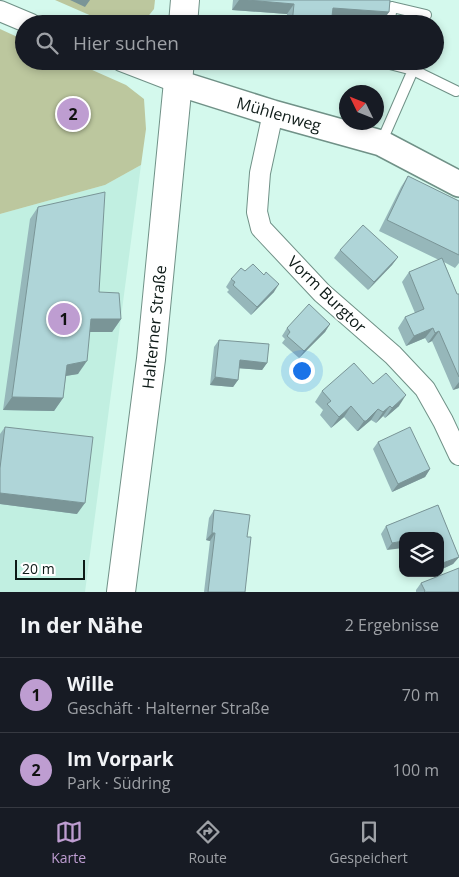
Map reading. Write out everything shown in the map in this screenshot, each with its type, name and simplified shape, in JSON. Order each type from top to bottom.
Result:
[{"type":"main road","points":[[184,15],[185,0]]},
{"type":"main road","name":"Halterner Straße","points":[[121,592],[151,359],[179,72]]},
{"type":"street","points":[[0,11],[15,17]]},
{"type":"street","name":"Mühlenweg","points":[[179,72],[273,113],[381,142],[459,184]]},
{"type":"street","name":"Vorm Burgtor","points":[[273,113],[260,173],[257,212],[261,228],[322,292],[393,355],[424,389],[443,421],[459,455]]},
{"type":"lane","points":[[391,15],[392,7],[426,15]]},
{"type":"lane","points":[[381,142],[413,70],[456,91]]},
{"type":"shaded area","points":[[55,0],[155,0],[154,9],[149,15],[89,15]]},
{"type":"shaded area","points":[[0,29],[15,36],[15,70],[92,70],[126,85],[144,99],[146,129],[141,165],[105,185],[0,214]]},
{"type":"shaded area","points":[[141,165],[85,592],[0,592],[0,214],[105,185]]},
{"type":"building","points":[[247,0],[390,0],[389,12],[333,8],[332,15],[293,15],[294,4]]},
{"type":"building","points":[[408,176],[459,201],[459,255],[387,220]]},
{"type":"building","points":[[105,192],[99,292],[119,293],[121,319],[91,319],[87,361],[67,365],[63,398],[12,397],[38,207]]},
{"type":"building","points":[[363,225],[398,257],[374,282],[340,250]]},
{"type":"building","points":[[442,258],[457,294],[459,294],[459,377],[439,331],[435,333],[433,328],[414,336],[405,317],[424,309],[409,272]]},
{"type":"building","points":[[253,264],[264,275],[266,272],[279,284],[257,307],[233,285],[235,282],[231,279],[241,268],[245,271]]},
{"type":"building","points":[[309,304],[330,324],[304,351],[287,336],[290,332],[287,328]]},
{"type":"building","points":[[219,340],[269,344],[267,363],[240,360],[238,380],[215,377]]},
{"type":"building","points":[[354,363],[373,384],[386,373],[406,395],[392,408],[390,406],[383,412],[378,409],[366,421],[351,406],[339,417],[327,404],[331,401],[322,391]]},
{"type":"building","points":[[5,427],[93,437],[85,503],[0,493],[0,468]]},
{"type":"building","points":[[410,427],[430,469],[398,484],[378,442]]},
{"type":"building","points":[[438,505],[459,557],[444,563],[444,532],[399,532],[399,542],[392,543],[386,526]]},
{"type":"building","points":[[214,510],[250,515],[247,537],[251,537],[245,592],[208,592],[215,533],[212,533]]},
{"type":"building","points":[[459,568],[459,592],[424,592],[421,583],[436,577],[444,577],[444,574]]},
{"type":"place","name":"Im Vorpark","points":[[73,114]]},
{"type":"place","name":"Wille","points":[[64,319]]}]
